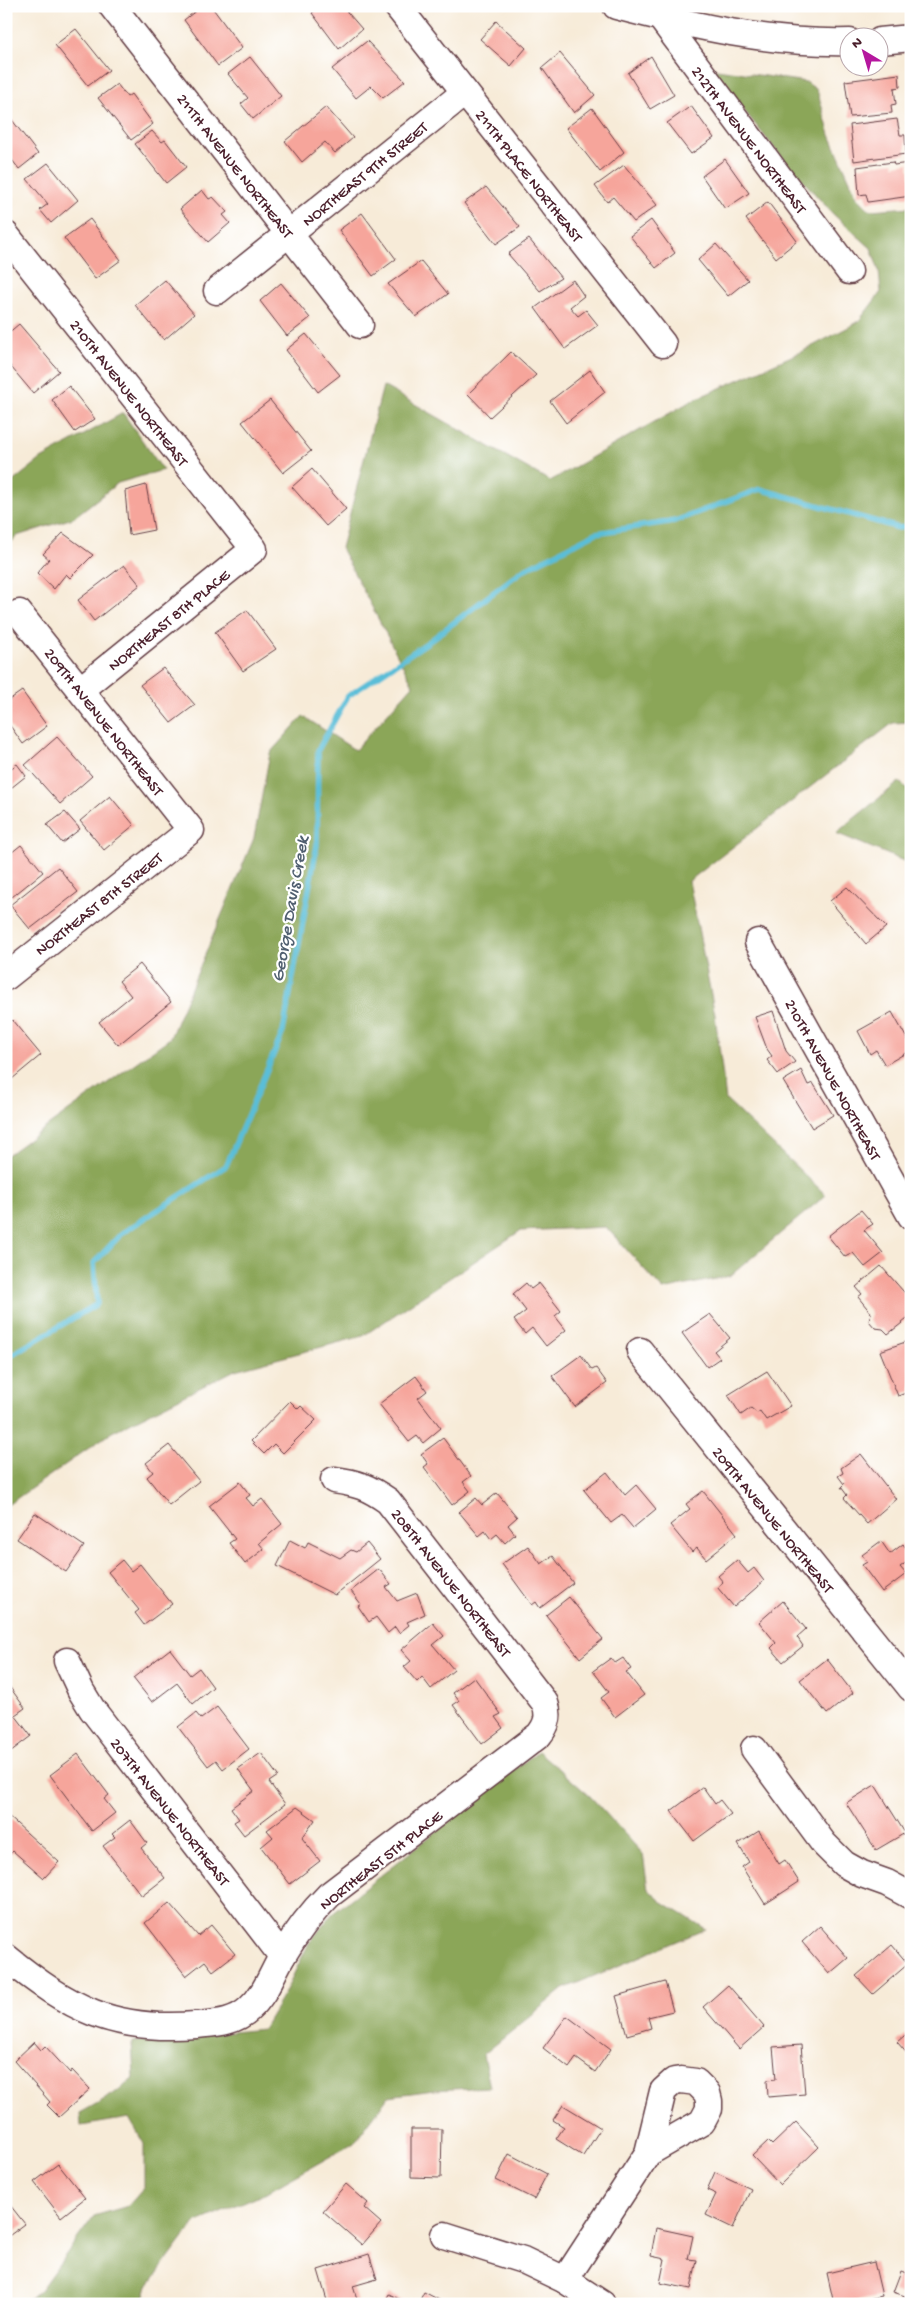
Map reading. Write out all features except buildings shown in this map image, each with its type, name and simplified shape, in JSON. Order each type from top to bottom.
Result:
[{"type":"street","name":"211TH AVENUE NORTHEAST","points":[[112,6],[360,324]]},
{"type":"street","name":"211TH PLACE NORTHEAST","points":[[397,6],[663,344]]},
{"type":"street","points":[[616,6],[656,12],[767,39],[818,43],[840,42]]},
{"type":"street","name":"212TH AVENUE NORTHEAST","points":[[656,12],[849,271]]},
{"type":"street","points":[[890,40],[911,38]]},
{"type":"street","name":"NORTHEAST 9TH STREET","points":[[217,291],[464,93]]},
{"type":"street","name":"210TH AVENUE NORTHEAST","points":[[6,235],[254,549]]},
{"type":"street","name":"NORTHEAST 8TH PLACE","points":[[81,688],[254,549]]},
{"type":"street","name":"209TH AVENUE NORTHEAST","points":[[19,613],[81,688],[191,830]]},
{"type":"street","name":"NORTHEAST 8TH STREET","points":[[10,967],[191,830]]},
{"type":"street","name":"210TH AVENUE NORTHEAST","points":[[758,942],[911,1216]]},
{"type":"street","name":"209TH AVENUE NORTHEAST","points":[[640,1351],[910,1688]]},
{"type":"street","name":"208TH AVENUE NORTHEAST","points":[[334,1480],[358,1484],[374,1491],[388,1501],[536,1689],[548,1712]]},
{"type":"street","name":"207TH AVENUE NORTHEAST","points":[[67,1661],[81,1692],[92,1709],[282,1956]]},
{"type":"street","name":"NORTHEAST 5TH PLACE","points":[[6,1957],[57,1996],[104,2018],[138,2026],[179,2027],[222,2023],[238,2017],[250,2008],[271,1980],[282,1956],[309,1916],[329,1895],[526,1748],[540,1735],[546,1726],[548,1712]]},
{"type":"street","points":[[754,1749],[824,1844],[844,1864],[911,1896]]},
{"type":"street","points":[[565,2280],[648,2153]]},
{"type":"street","points":[[444,2235],[523,2260],[565,2280],[602,2304]]},
{"type":"green space","points":[[710,68],[806,82],[817,90],[830,135],[857,197],[870,210],[911,207],[911,722],[893,723],[689,881],[715,1015],[726,1100],[826,1195],[730,1276],[663,1290],[606,1227],[520,1231],[363,1336],[235,1370],[112,1432],[6,1506],[6,1156],[170,1038],[254,838],[270,753],[303,716],[355,750],[413,685],[341,548],[383,386],[550,481],[693,400],[805,350],[858,322],[881,292],[879,271],[871,248],[833,214],[779,154]]},
{"type":"green space","points":[[123,413],[163,470],[118,483],[73,518],[17,536],[6,548],[6,487],[41,459]]},
{"type":"green space","points":[[899,782],[911,791],[911,864],[836,833]]},
{"type":"green space","points":[[538,1751],[590,1796],[643,1854],[648,1889],[661,1901],[706,1929],[563,1989],[483,2055],[490,2087],[434,2090],[389,2096],[354,2143],[269,2191],[195,2223],[148,2286],[142,2304],[24,2304],[40,2290],[94,2216],[128,2206],[144,2188],[144,2144],[129,2118],[81,2126],[80,2113],[112,2095],[134,2078],[132,2042],[263,2029],[284,1994],[309,1943],[332,1914]]},
{"type":"waterway","name":"George Davis Creek","points":[[6,1358],[97,1304],[94,1263],[122,1233],[226,1166],[283,1032],[317,845],[318,750],[348,696],[431,640],[523,570],[596,533],[675,521],[760,489],[899,528],[911,526]]}]
